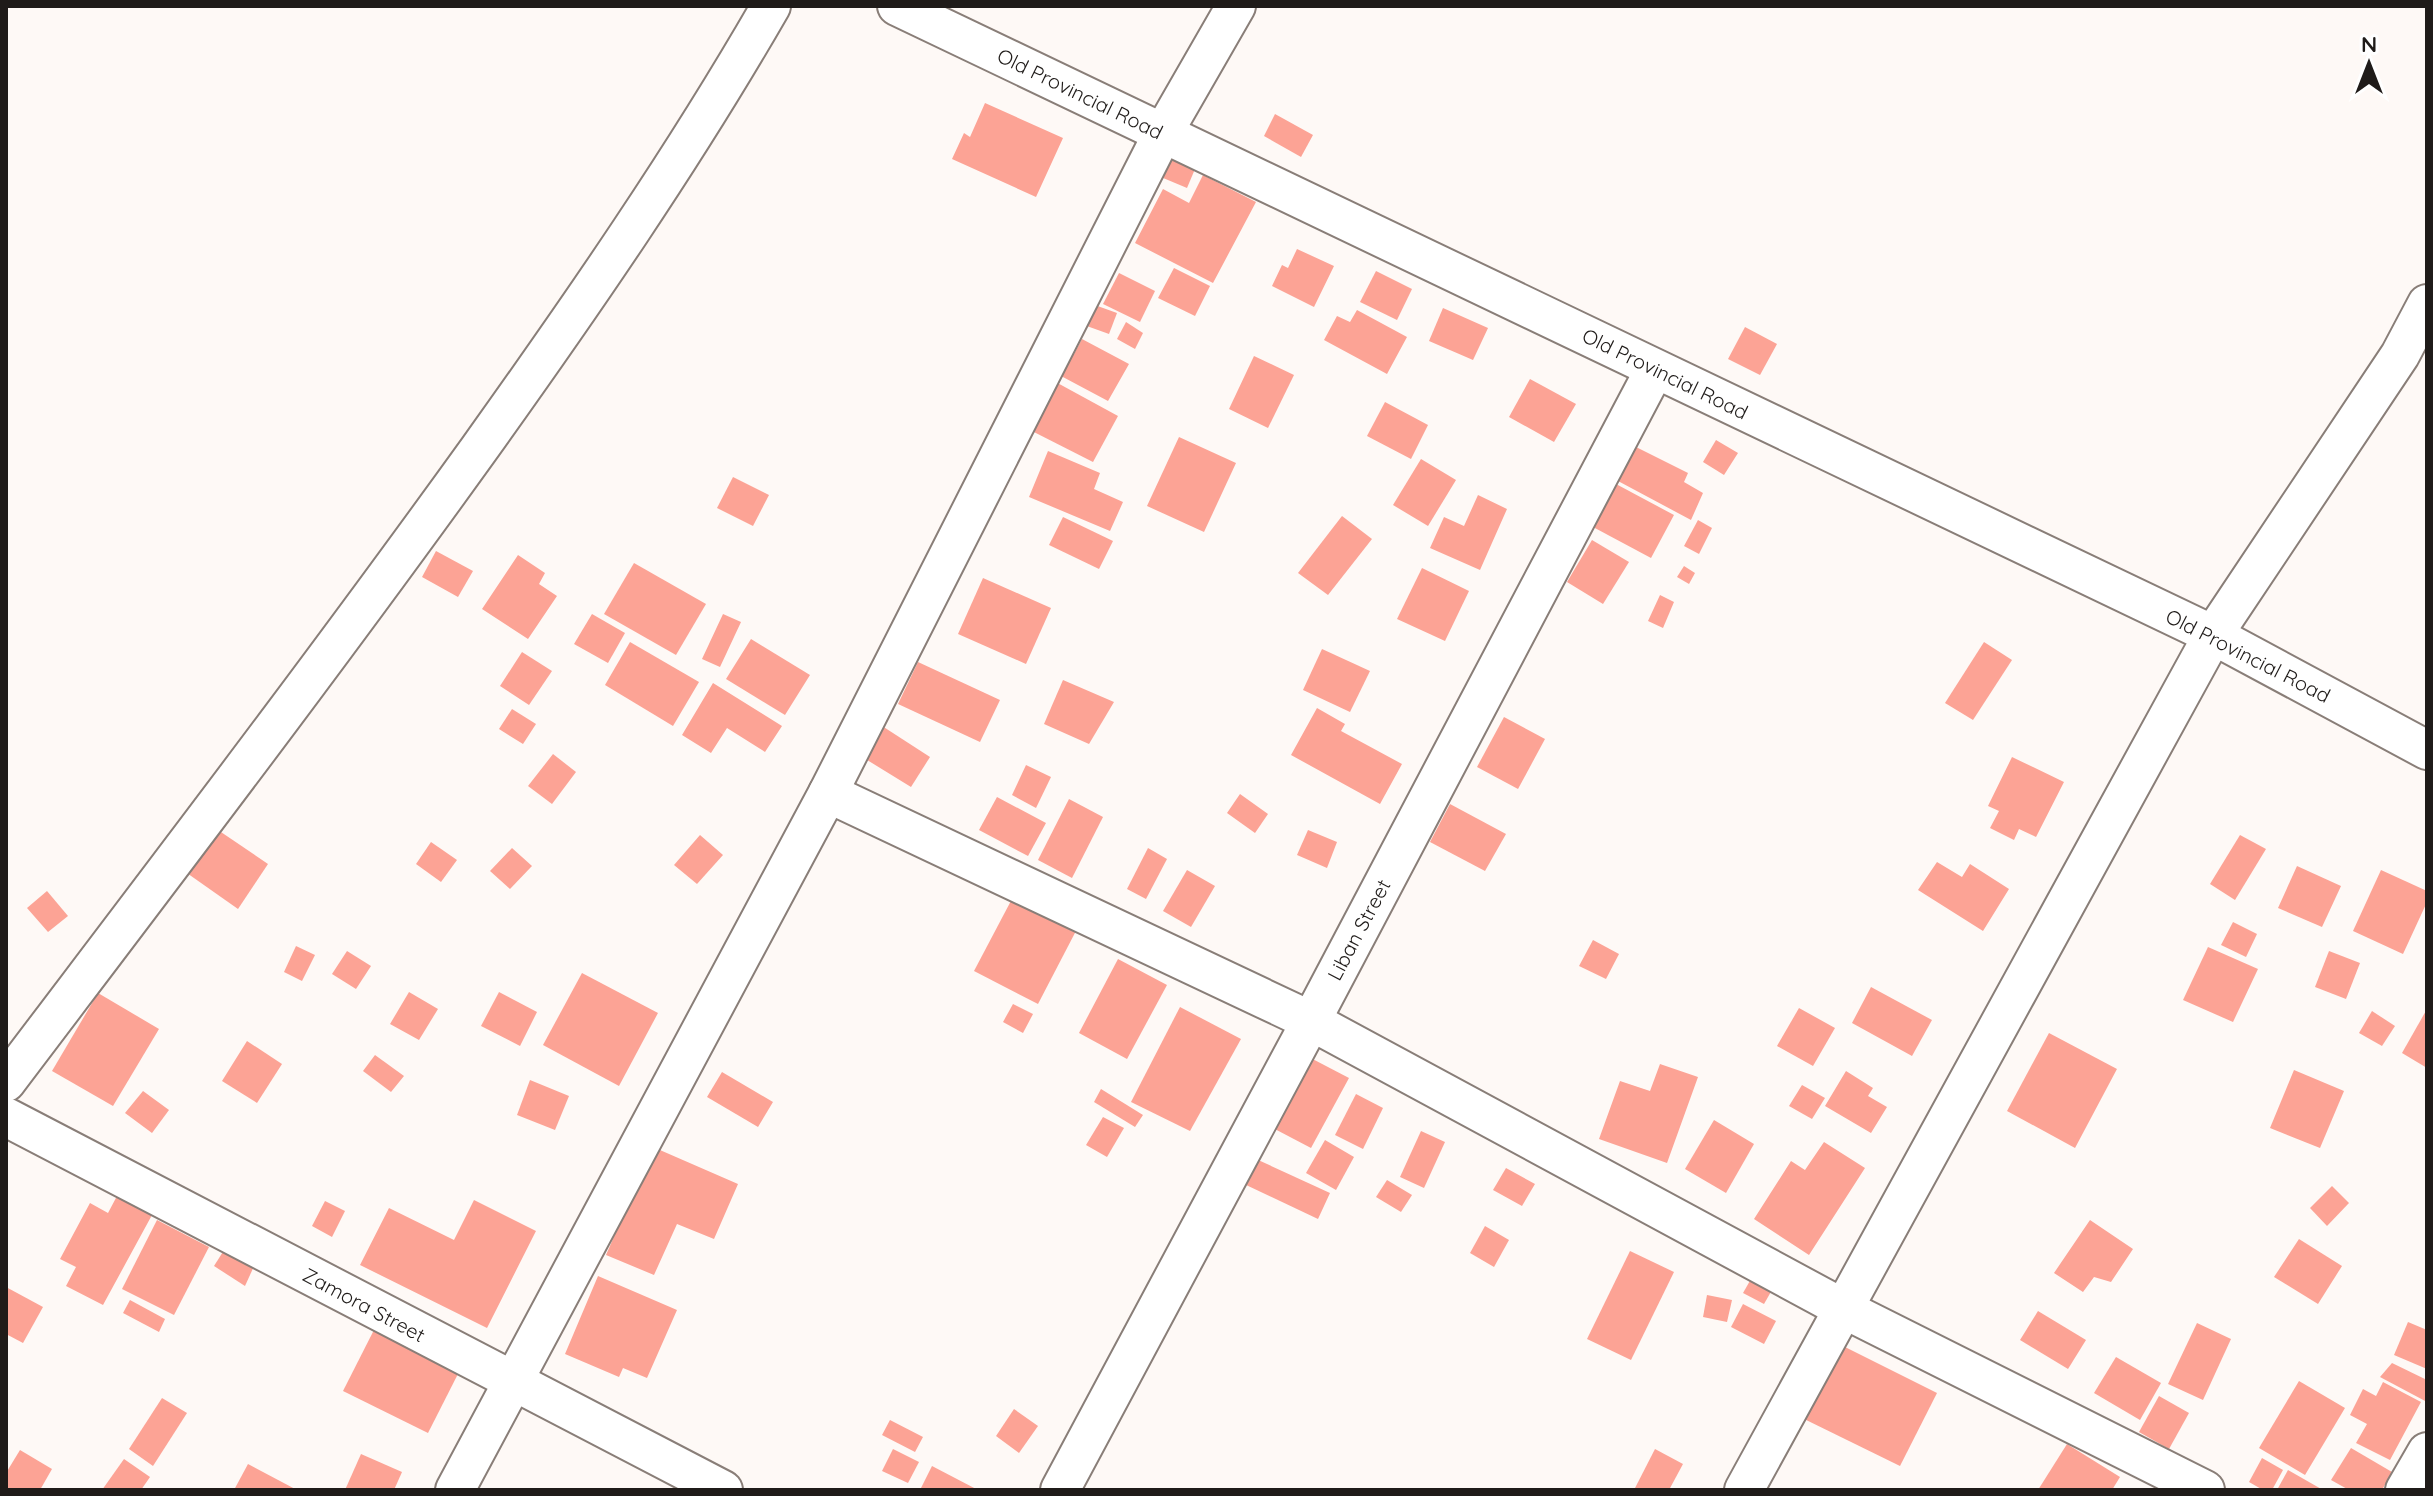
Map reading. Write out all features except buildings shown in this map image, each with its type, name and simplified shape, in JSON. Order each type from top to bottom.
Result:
[{"type":"street","points":[[6,1082],[371,600],[577,312],[737,66],[771,6]]},
{"type":"street","name":"Old Provincial Road","points":[[897,6],[2213,635],[2427,750]]},
{"type":"street","points":[[455,1490],[828,793],[1163,133],[1236,6]]},
{"type":"street","points":[[1744,1490],[2213,635],[2400,355],[2427,304]]},
{"type":"street","name":"Liban Street","points":[[1060,1490],[1655,369]]},
{"type":"street","points":[[828,793],[1311,1021],[1844,1309],[2205,1490]]},
{"type":"street","name":"Zamora Street","points":[[6,1117],[723,1490]]},
{"type":"street","points":[[2405,1490],[2427,1452]]}]
